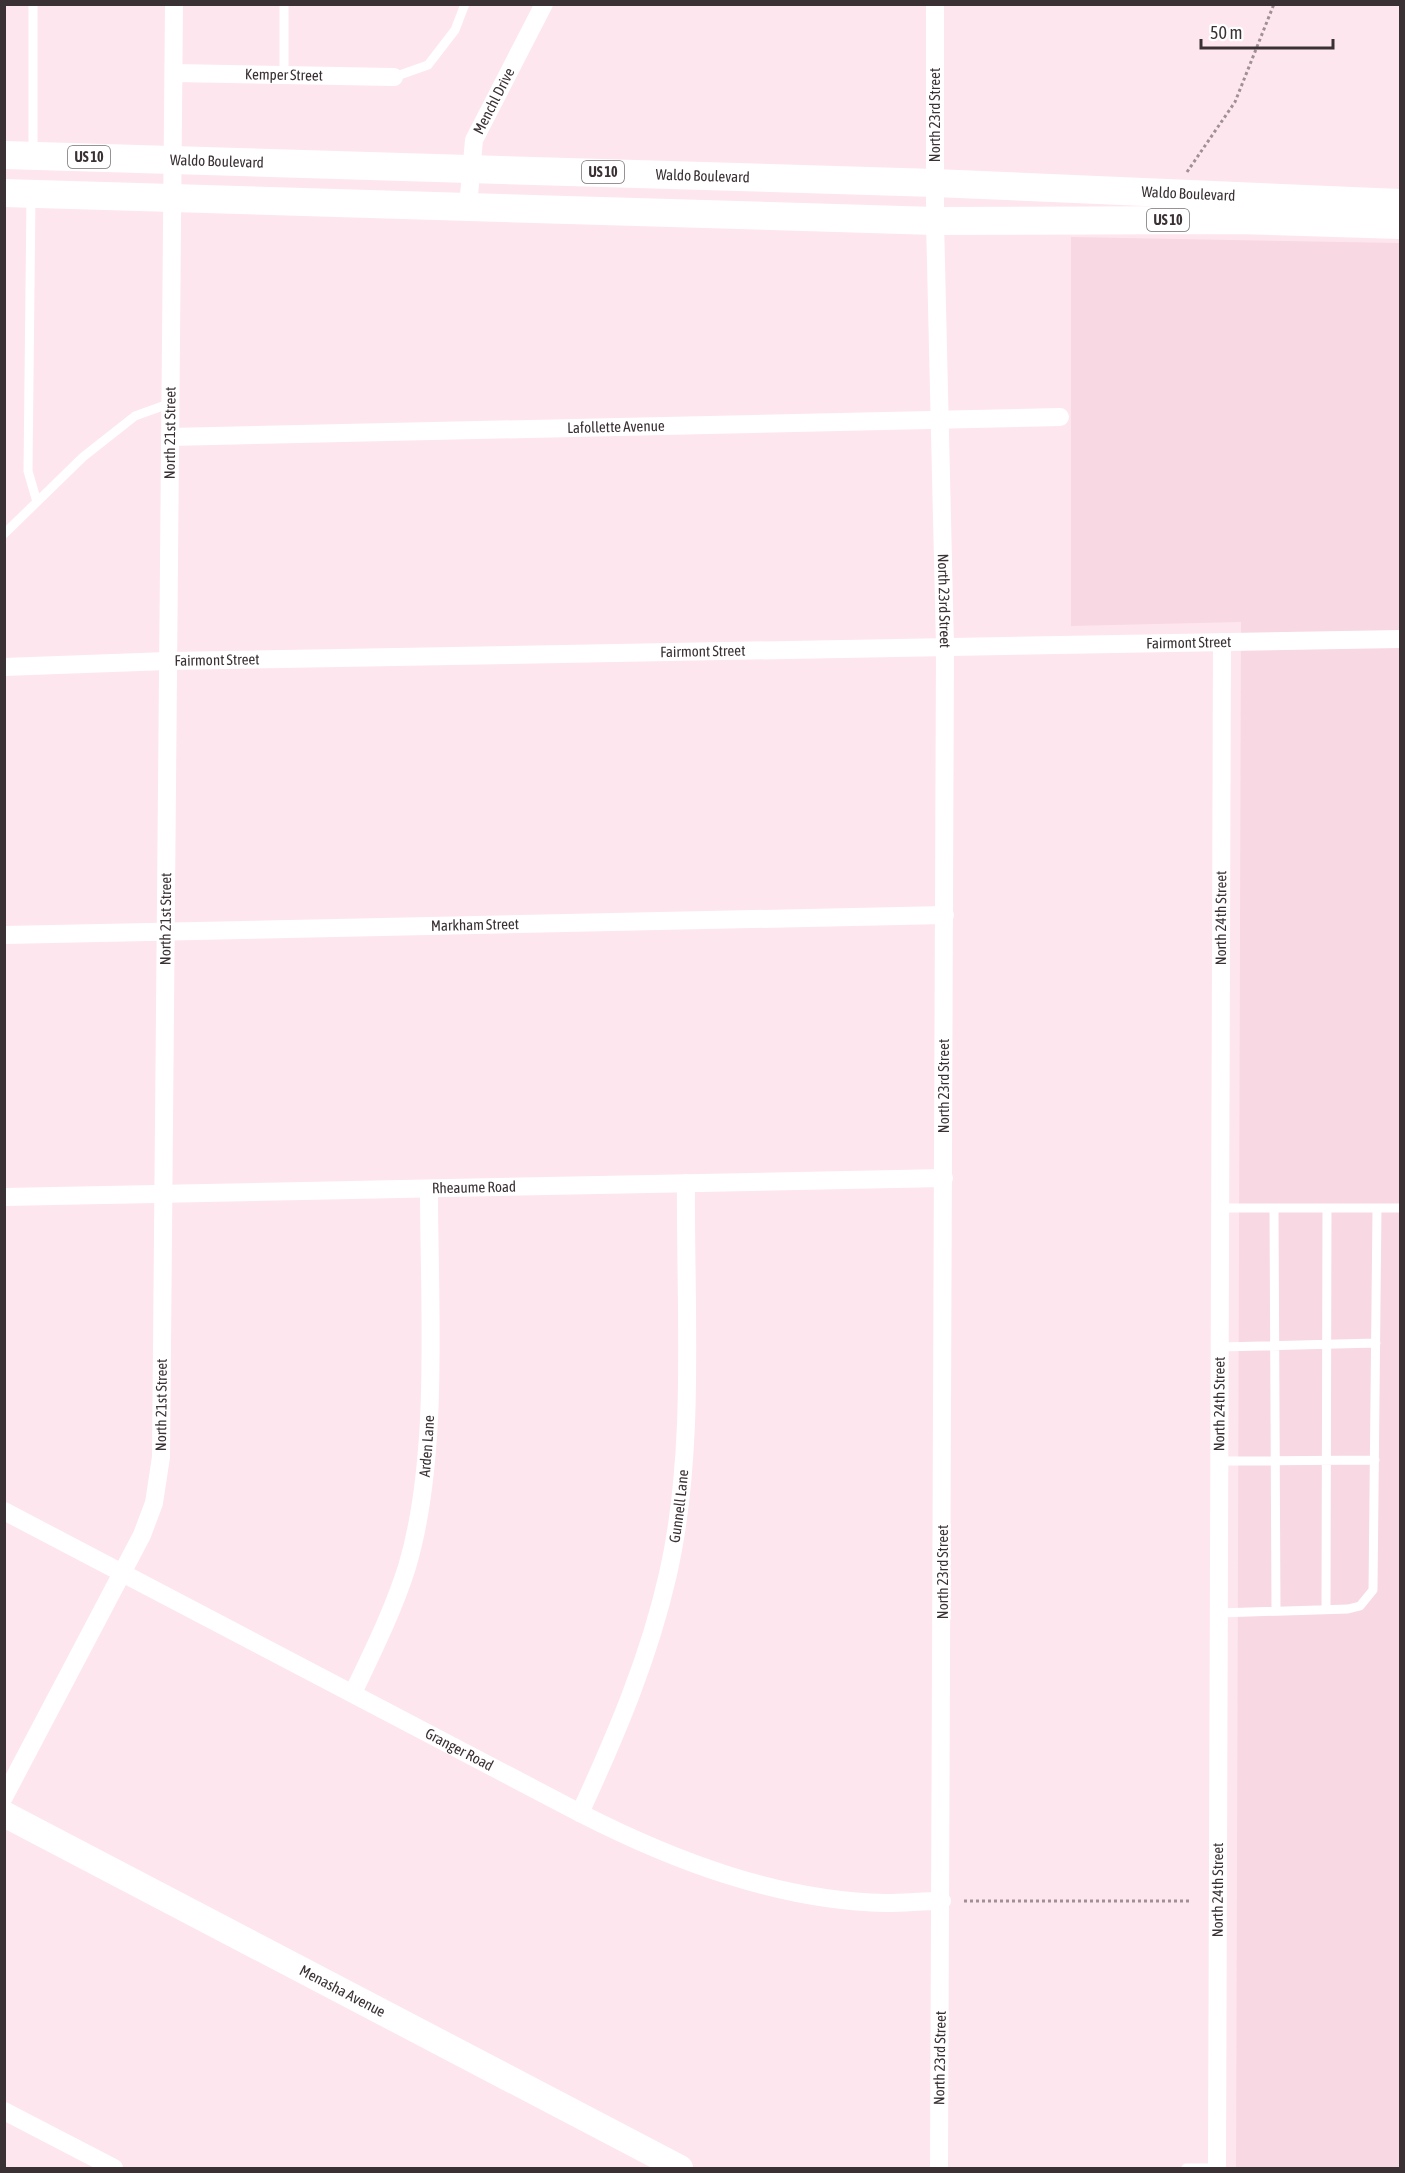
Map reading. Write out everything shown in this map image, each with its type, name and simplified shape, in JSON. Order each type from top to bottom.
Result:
[{"type":"main road","name":"Waldo Boulevard","points":[[4,155],[935,183],[1401,203]]},
{"type":"main road","name":"Waldo Boulevard","points":[[18,193],[935,221],[1238,220],[1401,225]]},
{"type":"street","name":"North 21st Street","points":[[4,1797],[142,1535],[154,1503],[161,1457],[174,4]]},
{"type":"street","name":"Menchl Drive","points":[[468,206],[470,168],[476,134],[544,4]]},
{"type":"street","name":"North 23rd Street","points":[[935,4],[935,221],[945,646],[942,1901],[939,2169]]},
{"type":"street","name":"Kemper Street","points":[[174,73],[394,77]]},
{"type":"street","name":"Lafollette Avenue","points":[[170,436],[1060,417]]},
{"type":"street","name":"Fairmont Street","points":[[4,667],[167,661],[1401,639]]},
{"type":"street","name":"North 24th Street","points":[[1217,2168],[1222,642]]},
{"type":"street","name":"Markham Street","points":[[4,935],[945,915]]},
{"type":"street","name":"Rheaume Road","points":[[4,1197],[944,1178]]},
{"type":"street","name":"Gunnell Lane","points":[[580,1813],[637,1685],[669,1573],[679,1504],[685,1438],[686,1183]]},
{"type":"street","name":"Arden Lane","points":[[352,1693],[385,1625],[407,1566],[421,1504],[428,1407],[429,1189]]},
{"type":"street","name":"Granger Road","points":[[4,1511],[580,1813],[673,1857],[764,1886],[885,1903],[942,1901]]},
{"type":"street","name":"Menasha Avenue","points":[[4,1814],[680,2169]]},
{"type":"street","points":[[4,2111],[114,2169]]},
{"type":"lane","points":[[33,4],[33,156]]},
{"type":"lane","points":[[284,4],[284,75]]},
{"type":"lane","points":[[394,77],[428,65],[455,30],[465,4]]},
{"type":"lane","points":[[18,193],[28,471],[37,502]]},
{"type":"lane","points":[[4,534],[83,457],[135,416],[171,403]]},
{"type":"lane","points":[[1220,1208],[1401,1208]]},
{"type":"lane","points":[[1326,1609],[1327,1208]]},
{"type":"lane","points":[[1219,1613],[1360,1606],[1373,1590],[1377,1208]]},
{"type":"lane","points":[[1274,1209],[1276,1611]]},
{"type":"lane","points":[[1220,1347],[1376,1343]]},
{"type":"lane","points":[[1219,1461],[1375,1460]]},
{"type":"lane","points":[[1186,2169],[1217,2168]]},
{"type":"path","points":[[1182,180],[1235,102],[1274,4]]},
{"type":"path","points":[[964,1901],[1189,1901]]},
{"type":"shaded area","points":[[1071,237],[1400,243],[1400,2168],[1236,2168],[1241,622],[1071,626]]}]
